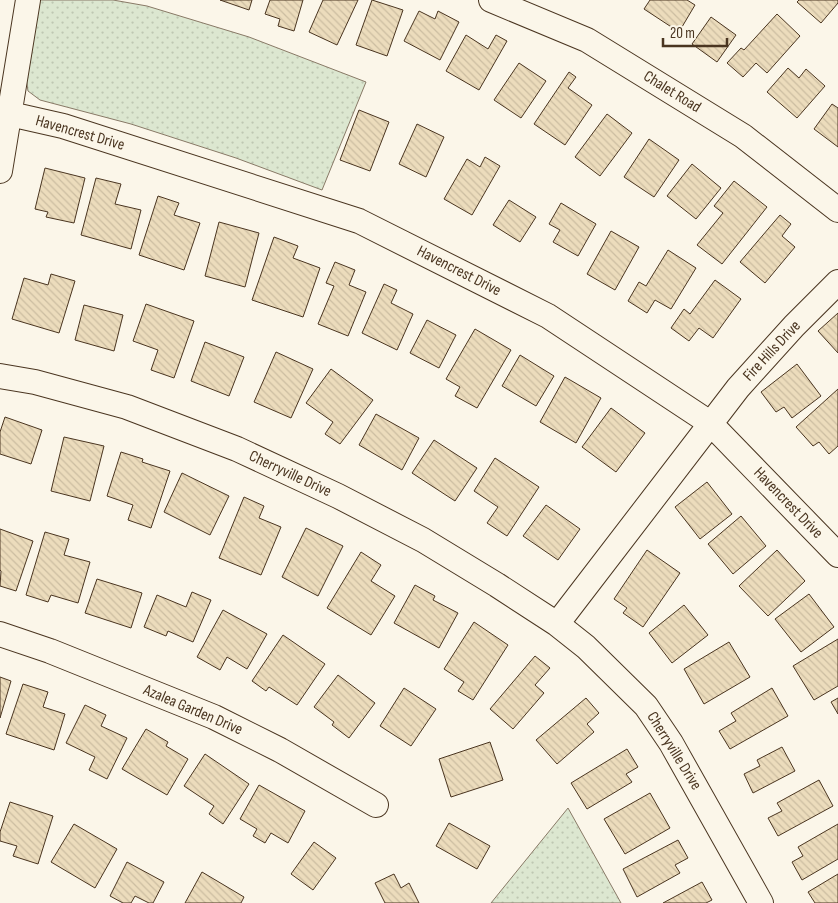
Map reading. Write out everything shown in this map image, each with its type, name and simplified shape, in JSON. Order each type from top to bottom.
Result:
[{"type":"street","points":[[0,172],[28,0]]},
{"type":"street","name":"Chalet Road","points":[[491,0],[596,45],[743,136],[838,210]]},
{"type":"street","name":"Havencrest Drive","points":[[10,114],[63,126],[359,221],[548,316],[710,423],[838,555]]},
{"type":"street","name":"Fire Hills Drive","points":[[710,423],[738,388],[794,326],[838,282]]},
{"type":"street","name":"Cherryville Drive","points":[[0,376],[36,382],[127,407],[237,449],[338,496],[423,540],[557,624],[586,647],[646,706],[671,743],[761,903]]},
{"type":"street","points":[[557,624],[710,423]]},
{"type":"street","name":"Azalea Garden Drive","points":[[0,634],[50,651],[214,717],[280,750],[376,805]]},
{"type":"green space","points":[[36,0],[113,0],[147,6],[249,37],[366,82],[322,190],[236,158],[131,124],[40,100],[28,91],[26,78]]},
{"type":"green space","points":[[568,808],[621,903],[491,903]]},
{"type":"building","points":[[220,0],[252,0],[249,10]]},
{"type":"building","points":[[270,0],[303,0],[294,31],[278,26],[280,19],[265,14]]},
{"type":"building","points":[[323,0],[358,0],[337,45],[309,32]]},
{"type":"building","points":[[372,0],[403,10],[387,56],[356,45]]},
{"type":"building","points":[[650,0],[687,0],[695,5],[679,32],[644,9]]},
{"type":"building","points":[[799,0],[838,0],[838,3],[821,23],[797,2]]},
{"type":"building","points":[[419,11],[435,19],[438,11],[459,22],[440,60],[404,41]]},
{"type":"building","points":[[777,14],[800,36],[767,73],[756,63],[743,77],[727,63],[741,48],[744,50]]},
{"type":"building","points":[[711,17],[736,35],[717,62],[692,44]]},
{"type":"building","points":[[466,35],[488,49],[496,35],[507,41],[479,90],[446,71]]},
{"type":"building","points":[[519,63],[546,81],[521,118],[494,100]]},
{"type":"building","points":[[788,68],[799,78],[806,69],[825,86],[797,118],[767,92]]},
{"type":"building","points":[[569,72],[576,77],[568,88],[592,105],[565,145],[534,124]]},
{"type":"building","points":[[832,104],[838,108],[838,147],[814,129]]},
{"type":"building","points":[[359,110],[389,122],[370,171],[340,160]]},
{"type":"building","points":[[607,114],[632,133],[600,176],[575,157]]},
{"type":"building","points":[[417,124],[444,137],[426,177],[399,164]]},
{"type":"building","points":[[649,139],[679,160],[654,197],[624,177]]},
{"type":"building","points":[[485,157],[500,166],[472,215],[444,199],[467,159],[480,167]]},
{"type":"building","points":[[692,164],[721,188],[696,219],[667,196]]},
{"type":"building","points":[[45,168],[85,178],[74,223],[46,217],[48,212],[35,209]]},
{"type":"building","points":[[96,178],[121,184],[115,204],[141,210],[131,249],[81,235]]},
{"type":"building","points":[[734,181],[767,207],[722,264],[697,245],[723,213],[714,206]]},
{"type":"building","points":[[158,196],[179,203],[174,215],[200,223],[184,270],[139,255]]},
{"type":"building","points":[[509,200],[536,217],[520,242],[493,225]]},
{"type":"building","points":[[561,203],[596,224],[578,256],[553,242],[560,230],[549,224]]},
{"type":"building","points":[[780,215],[791,224],[782,236],[795,247],[765,283],[740,262]]},
{"type":"building","points":[[219,222],[259,233],[245,287],[205,276]]},
{"type":"building","points":[[611,231],[639,247],[615,290],[587,274]]},
{"type":"building","points":[[274,237],[298,246],[293,258],[320,268],[303,317],[252,300]]},
{"type":"building","points":[[668,250],[696,268],[671,309],[655,300],[647,313],[628,301],[639,282],[646,286]]},
{"type":"building","points":[[335,262],[355,270],[349,285],[366,292],[348,336],[318,324],[334,286],[326,283]]},
{"type":"building","points":[[51,274],[75,281],[59,333],[12,319],[24,278],[48,285]]},
{"type":"building","points":[[715,280],[741,299],[713,338],[699,328],[689,341],[671,328],[684,309],[690,314]]},
{"type":"building","points":[[384,284],[397,290],[391,303],[413,314],[397,350],[362,333]]},
{"type":"building","points":[[146,304],[194,321],[174,378],[151,370],[158,350],[133,341]]},
{"type":"building","points":[[84,305],[123,315],[114,351],[75,340]]},
{"type":"building","points":[[838,313],[838,353],[818,331]]},
{"type":"building","points":[[427,320],[456,335],[439,368],[410,353]]},
{"type":"building","points":[[475,329],[511,350],[477,408],[455,396],[460,387],[446,379]]},
{"type":"building","points":[[205,342],[244,357],[229,396],[191,381]]},
{"type":"building","points":[[276,352],[313,369],[291,418],[254,402]]},
{"type":"building","points":[[520,355],[554,376],[536,406],[502,386]]},
{"type":"building","points":[[797,364],[821,396],[792,418],[784,407],[776,412],[761,392]]},
{"type":"building","points":[[331,369],[373,400],[340,444],[325,434],[333,422],[306,403]]},
{"type":"building","points":[[565,377],[601,398],[576,443],[540,422]]},
{"type":"building","points":[[838,389],[838,446],[829,454],[819,442],[813,446],[796,427]]},
{"type":"building","points":[[611,408],[645,433],[616,472],[582,447]]},
{"type":"building","points":[[376,414],[419,438],[402,470],[359,445]]},
{"type":"building","points":[[5,417],[42,430],[31,464],[0,454],[0,432]]},
{"type":"building","points":[[64,437],[104,446],[90,501],[51,491]]},
{"type":"building","points":[[434,440],[477,468],[455,501],[412,473]]},
{"type":"building","points":[[121,452],[143,459],[142,462],[170,471],[151,528],[128,520],[133,505],[107,496]]},
{"type":"building","points":[[495,458],[539,487],[507,536],[487,523],[498,507],[474,491]]},
{"type":"building","points":[[182,473],[229,496],[210,535],[164,512]]},
{"type":"building","points":[[707,482],[732,514],[700,539],[675,507]]},
{"type":"building","points":[[244,497],[264,506],[259,518],[281,527],[261,575],[219,558]]},
{"type":"building","points":[[546,505],[580,529],[558,560],[523,536]]},
{"type":"building","points":[[741,516],[766,546],[733,574],[708,544]]},
{"type":"building","points":[[306,528],[343,546],[318,596],[282,577]]},
{"type":"building","points":[[0,529],[33,541],[16,591],[0,586]]},
{"type":"building","points":[[45,532],[69,539],[64,555],[90,562],[78,603],[51,595],[48,602],[26,595]]},
{"type":"building","points":[[647,550],[680,573],[643,627],[623,613],[627,608],[614,599]]},
{"type":"building","points":[[777,550],[805,581],[768,616],[739,586]]},
{"type":"building","points":[[361,552],[381,565],[371,581],[395,596],[371,635],[327,608]]},
{"type":"building","points":[[97,579],[142,593],[131,628],[85,613]]},
{"type":"building","points":[[415,585],[435,596],[433,600],[458,613],[439,648],[394,623]]},
{"type":"building","points":[[192,592],[211,600],[193,642],[168,631],[166,636],[144,627],[157,595],[186,607]]},
{"type":"building","points":[[809,594],[834,627],[801,652],[775,619]]},
{"type":"building","points":[[684,605],[708,635],[672,663],[649,633]]},
{"type":"building","points":[[223,610],[267,634],[247,669],[227,657],[220,670],[197,657]]},
{"type":"building","points":[[474,622],[508,645],[473,700],[458,691],[464,682],[444,669]]},
{"type":"building","points":[[283,635],[325,664],[297,705],[269,687],[266,691],[252,681]]},
{"type":"building","points":[[838,639],[838,686],[814,700],[793,666]]},
{"type":"building","points":[[729,642],[750,677],[704,704],[684,669]]},
{"type":"building","points":[[535,656],[550,668],[535,685],[544,693],[513,729],[490,709]]},
{"type":"building","points":[[338,675],[375,703],[349,738],[332,725],[334,722],[314,707]]},
{"type":"building","points":[[0,677],[11,681],[0,718]]},
{"type":"building","points":[[23,684],[48,692],[43,707],[65,714],[54,750],[6,734]]},
{"type":"building","points":[[404,688],[436,709],[411,746],[380,726]]},
{"type":"building","points":[[772,688],[788,716],[730,749],[719,731],[736,721],[731,713]]},
{"type":"building","points":[[586,698],[599,713],[587,724],[594,732],[557,764],[536,740]]},
{"type":"building","points":[[838,698],[838,714],[831,702]]},
{"type":"building","points":[[85,705],[106,715],[101,726],[127,738],[107,779],[89,770],[95,757],[66,743]]},
{"type":"building","points":[[146,729],[168,742],[166,746],[188,759],[167,795],[122,769]]},
{"type":"building","points":[[490,742],[503,780],[451,797],[439,759]]},
{"type":"building","points":[[782,747],[795,771],[753,793],[744,774],[760,766],[757,760]]},
{"type":"building","points":[[627,749],[638,767],[626,774],[632,782],[587,809],[571,783]]},
{"type":"building","points":[[205,754],[249,784],[223,824],[209,814],[214,806],[184,786]]},
{"type":"building","points":[[819,780],[833,806],[778,836],[768,818],[782,811],[777,803]]},
{"type":"building","points":[[259,785],[305,811],[288,843],[271,833],[265,843],[253,836],[257,829],[240,819]]},
{"type":"building","points":[[650,793],[670,828],[625,854],[604,819]]},
{"type":"building","points":[[10,802],[53,816],[38,864],[13,856],[17,846],[0,841],[0,832]]},
{"type":"building","points":[[449,823],[490,846],[477,869],[436,846]]},
{"type":"building","points":[[74,824],[117,849],[95,888],[51,862]]},
{"type":"building","points":[[838,824],[838,859],[802,880],[792,862],[803,856],[798,847]]},
{"type":"building","points":[[678,840],[688,858],[675,865],[680,873],[637,897],[623,869]]},
{"type":"building","points":[[314,842],[336,858],[313,890],[291,874]]},
{"type":"building","points":[[127,862],[164,882],[153,903],[135,896],[131,903],[123,903],[110,896]]},
{"type":"building","points":[[202,872],[244,897],[241,903],[185,903]]},
{"type":"building","points":[[394,874],[401,888],[409,883],[419,903],[385,903],[375,883]]},
{"type":"building","points":[[838,874],[838,903],[815,903],[808,892]]},
{"type":"building","points":[[702,882],[712,900],[706,903],[663,903]]}]
